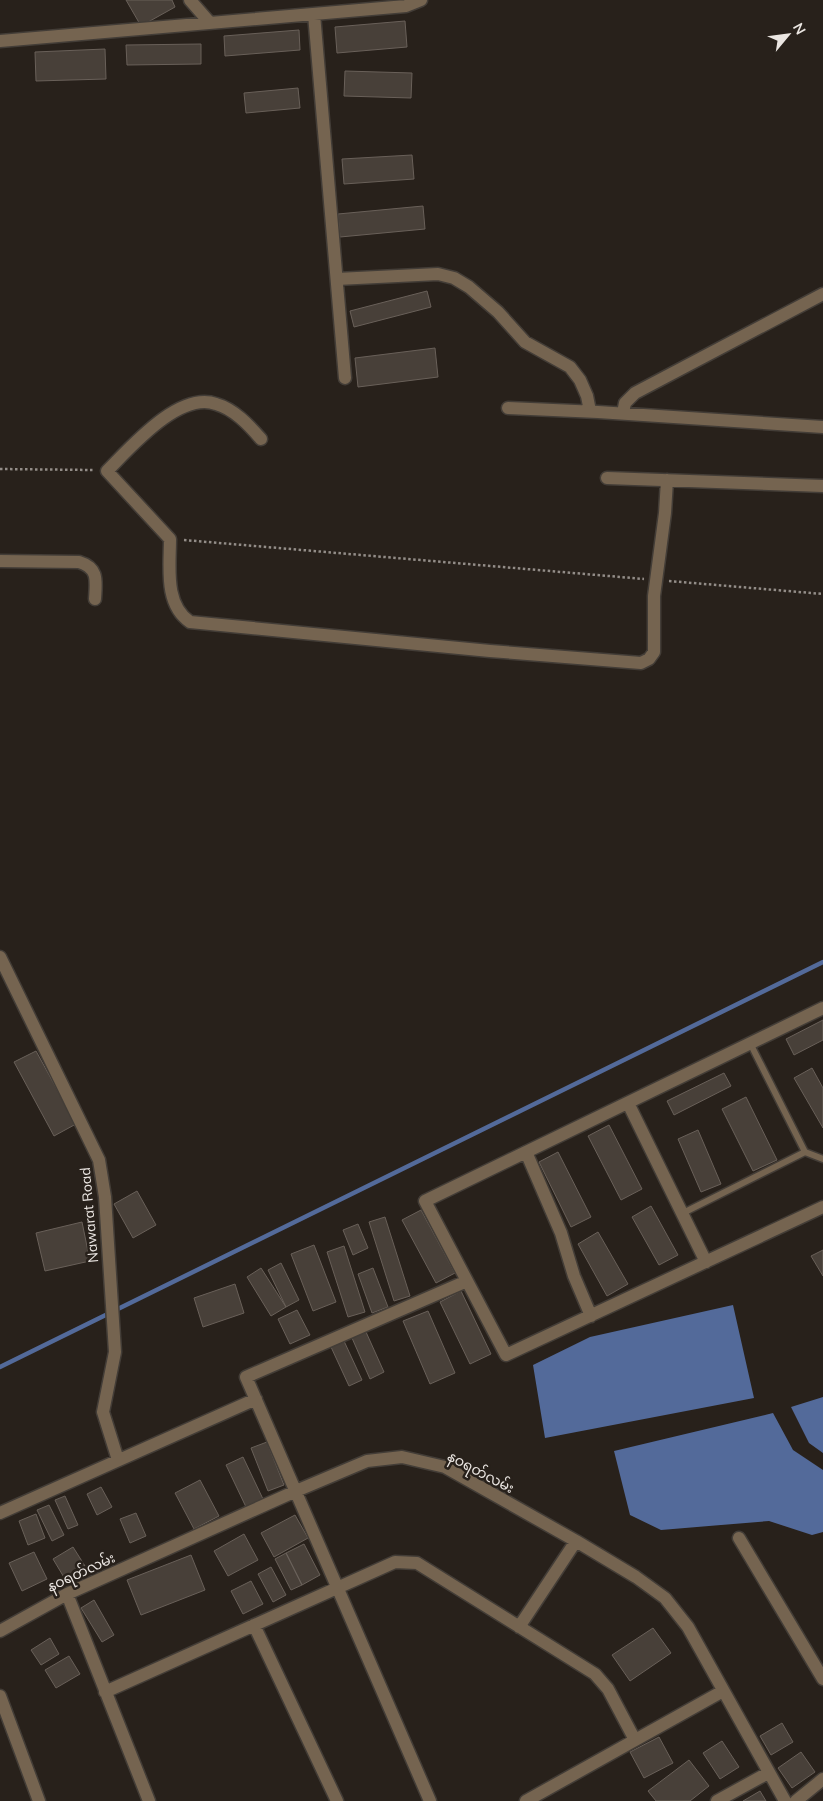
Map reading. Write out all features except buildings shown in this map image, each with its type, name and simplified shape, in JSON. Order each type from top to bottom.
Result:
[{"type":"street","points":[[190,0],[210,23]]},
{"type":"street","points":[[0,41],[406,6],[421,0]]},
{"type":"street","points":[[314,14],[346,378]]},
{"type":"street","points":[[337,279],[438,274],[454,278],[469,287],[498,312],[526,342],[570,367],[580,380],[587,396],[590,411]]},
{"type":"street","points":[[623,413],[625,403],[635,393],[823,294]]},
{"type":"street","points":[[261,439],[232,412],[217,404],[202,401],[186,405],[163,418],[107,470],[170,539],[170,585],[173,599],[182,616],[190,622],[508,653],[641,663],[654,652],[653,606],[665,513],[667,480]]},
{"type":"street","points":[[508,408],[590,411],[823,427]]},
{"type":"street","points":[[607,478],[823,486]]},
{"type":"street","points":[[0,561],[79,562],[93,569],[96,577],[95,599]]},
{"type":"street","name":"Nawarat Road","points":[[0,957],[99,1160],[104,1197],[115,1352],[103,1412],[118,1460]]},
{"type":"street","points":[[823,1008],[425,1201],[506,1355],[823,1207]]},
{"type":"street","points":[[628,1102],[706,1262]]},
{"type":"street","points":[[526,1152],[561,1233],[574,1276],[591,1316]]},
{"type":"street","points":[[430,1801],[246,1377],[467,1280]]},
{"type":"street","points":[[0,1513],[256,1399]]},
{"type":"street","name":"နဝရတ်လမ်း","points":[[0,1631],[67,1594],[296,1491],[367,1461],[402,1457],[445,1467],[576,1540],[636,1577],[665,1598],[688,1627],[785,1801]]},
{"type":"street","points":[[739,1538],[823,1679]]},
{"type":"street","points":[[519,1627],[576,1540]]},
{"type":"street","points":[[105,1692],[395,1562],[416,1563],[595,1674],[608,1689],[635,1740]]},
{"type":"street","points":[[67,1594],[149,1801]]},
{"type":"street","points":[[254,1625],[337,1801]]},
{"type":"street","points":[[526,1801],[723,1691]]},
{"type":"street","points":[[0,1696],[39,1801]]},
{"type":"street","points":[[717,1801],[768,1773]]},
{"type":"street","points":[[796,1801],[823,1779]]},
{"type":"lane","points":[[750,1043],[805,1152],[823,1159]]},
{"type":"lane","points":[[683,1213],[805,1152]]},
{"type":"path","points":[[0,469],[107,470]]},
{"type":"path","points":[[170,539],[823,594]]},
{"type":"water","points":[[733,1305],[754,1398],[545,1438],[533,1365],[590,1337]]},
{"type":"water","points":[[823,1397],[823,1453],[809,1443],[791,1407]]},
{"type":"water","points":[[773,1413],[793,1450],[823,1470],[823,1532],[812,1535],[769,1521],[661,1530],[630,1515],[614,1451]]},
{"type":"waterway","points":[[0,1367],[823,962]]}]
